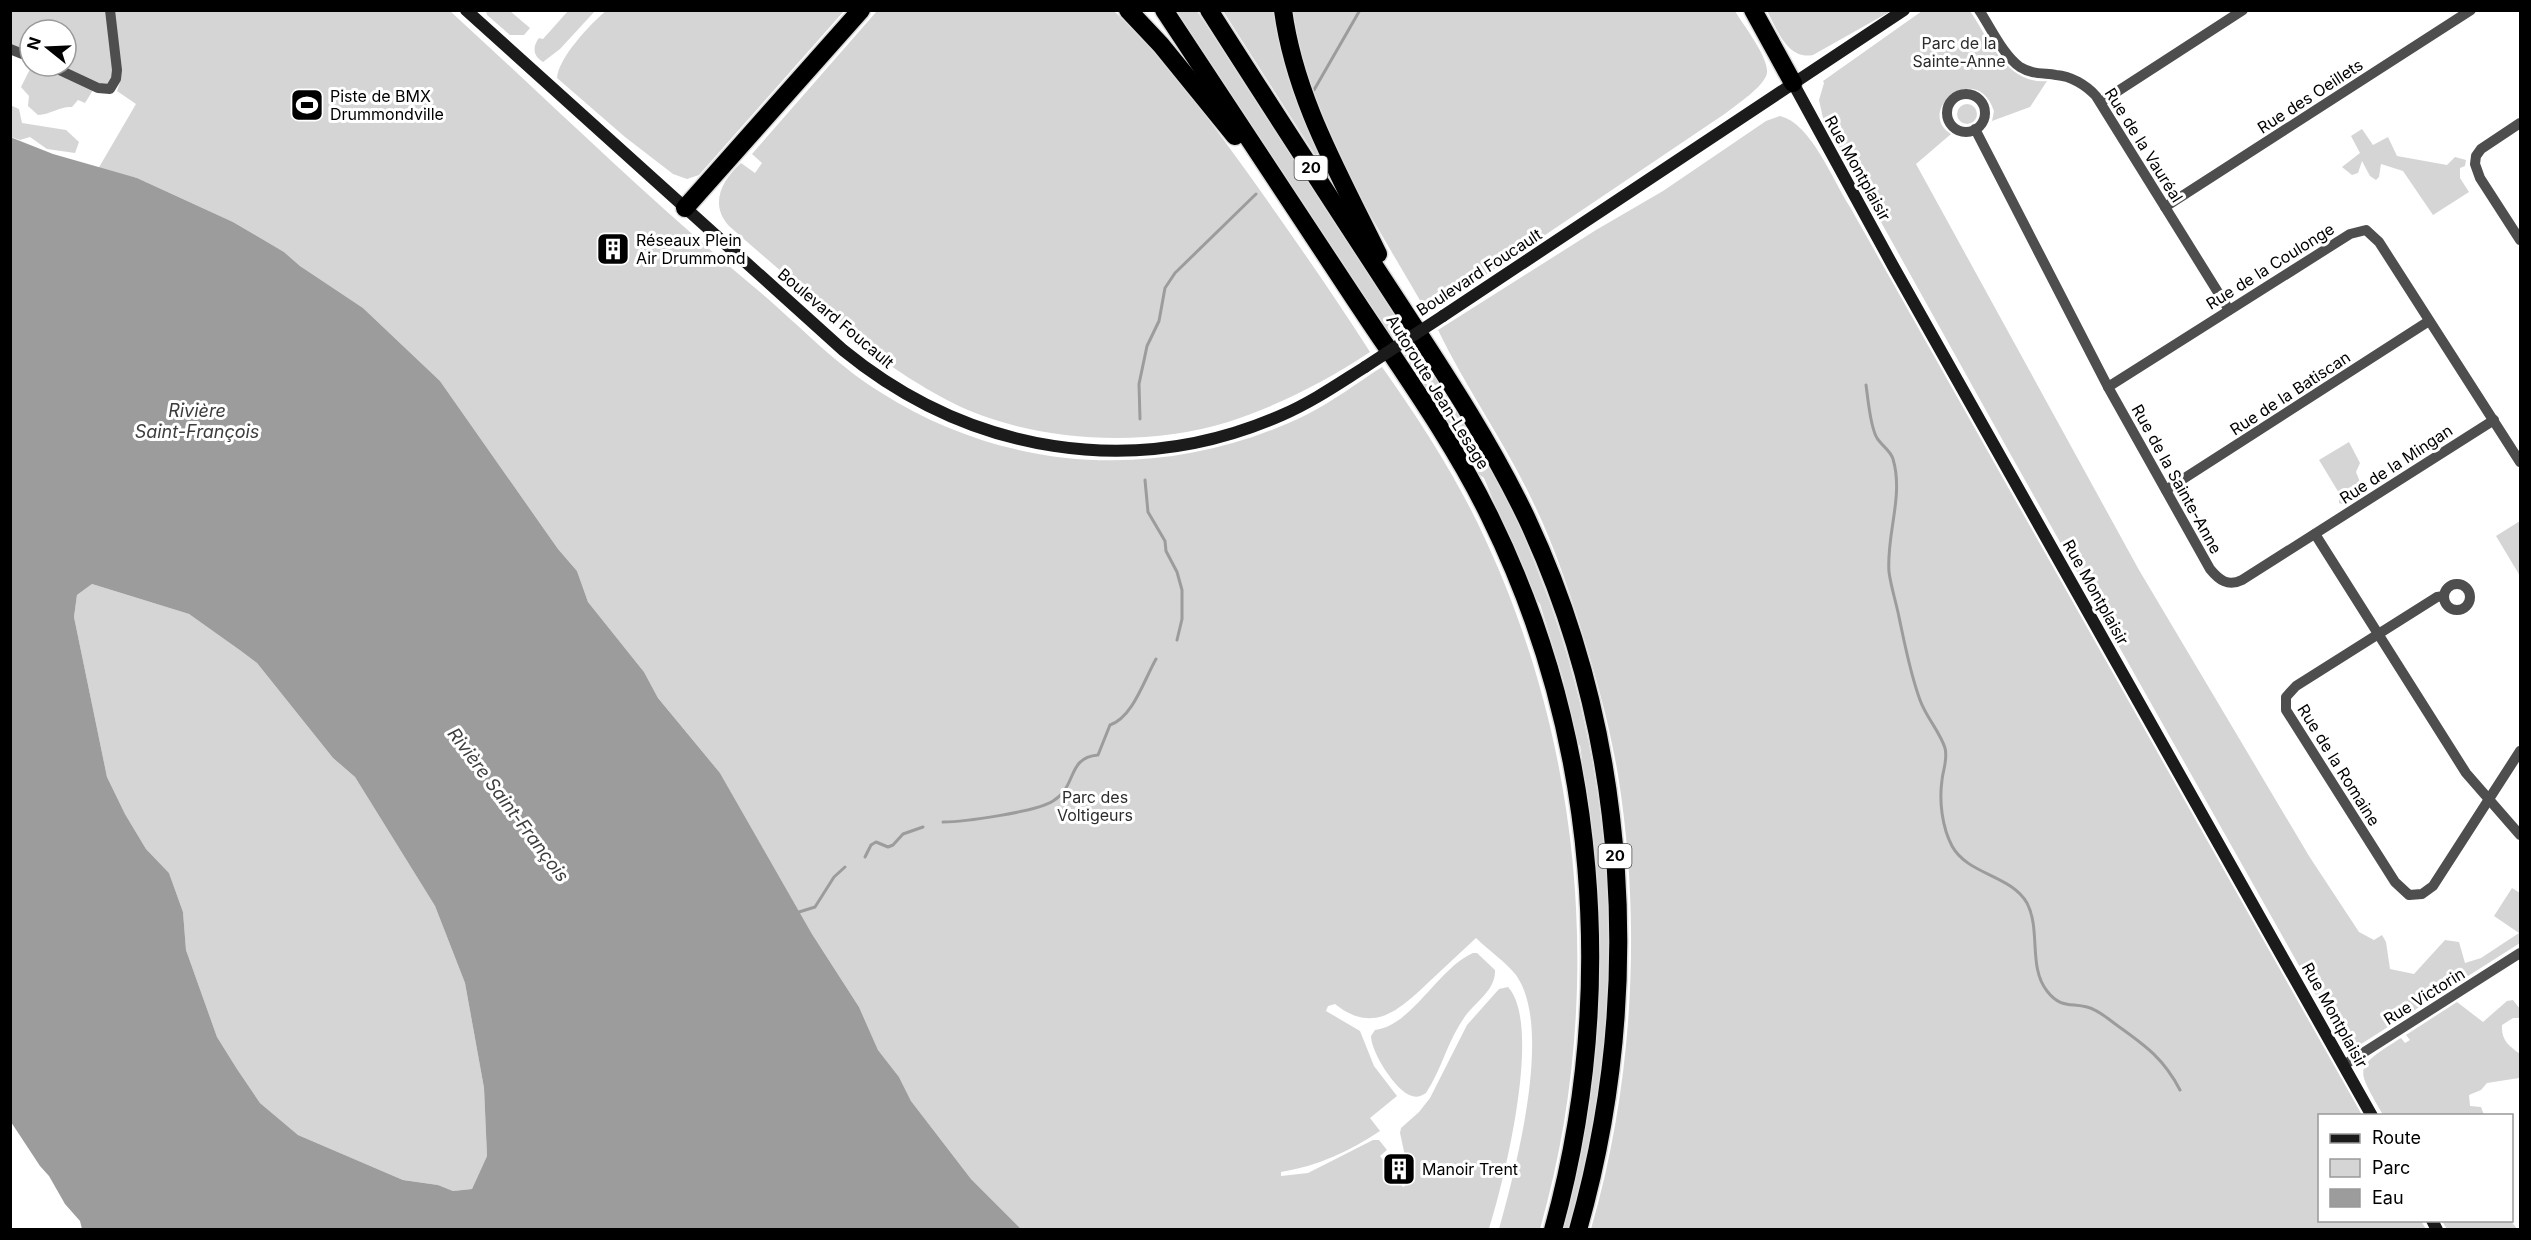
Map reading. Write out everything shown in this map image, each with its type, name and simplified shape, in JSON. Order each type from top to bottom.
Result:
[{"type":"highway","points":[[1128,10],[1177,63],[1306,224]]},
{"type":"highway","name":"Autoroute Jean-Lesage","points":[[1164,10],[1447,437],[1504,548],[1529,611],[1562,718],[1585,849],[1591,963],[1587,1046],[1579,1111],[1553,1230]]},
{"type":"highway","name":"Autoroute Jean-Lesage","points":[[1209,10],[1413,326],[1498,464],[1537,541],[1575,646],[1605,777],[1614,837],[1617,891],[1616,1000],[1604,1117],[1578,1230]]},
{"type":"highway","points":[[1283,10],[1295,69],[1310,111],[1413,326]]},
{"type":"highway","points":[[1753,10],[1793,83]]},
{"type":"highway","points":[[685,208],[858,13]]},
{"type":"street","points":[[77,78],[98,88],[110,89],[116,79],[110,10]]},
{"type":"street","name":"Boulevard Foucault","points":[[466,10],[843,350],[879,378],[934,409],[973,426],[1014,439],[1069,448],[1109,451],[1201,442],[1284,414],[1316,398],[1904,10]]},
{"type":"street","name":"Rue de la Vauréal","points":[[1979,10],[2019,66],[2036,73],[2073,80],[2092,91],[2229,310]]},
{"type":"street","points":[[2101,102],[2244,10]]},
{"type":"street","name":"Rue des Oeillets","points":[[2165,207],[2471,10]]},
{"type":"street","name":"Rue Montplaisir","points":[[1793,83],[1893,266],[2371,1114]]},
{"type":"street","points":[[2520,123],[2481,149],[2475,164],[2480,178],[2520,240]]},
{"type":"street","name":"Rue de la Sainte-Anne","points":[[1975,129],[2108,387],[2210,569],[2224,582],[2236,583],[2315,534]]},
{"type":"street","name":"Rue de la Coulonge","points":[[2108,387],[2350,234],[2361,230],[2371,233],[2379,242],[2520,462]]},
{"type":"street","name":"Rue de la Batiscan","points":[[2166,490],[2429,321]]},
{"type":"street","name":"Rue de la Mingan","points":[[2315,534],[2493,420]]},
{"type":"street","points":[[2315,534],[2466,773],[2520,835]]},
{"type":"street","name":"Rue de la Romaine","points":[[2444,596],[2437,597],[2296,686],[2288,693],[2285,704],[2289,715],[2399,888],[2409,895],[2416,896],[2428,890],[2488,800]]},
{"type":"street","points":[[2488,800],[2520,751]]},
{"type":"street","name":"Rue Victorin","points":[[2344,1065],[2520,953]]},
{"type":"green space","points":[[607,10],[844,11],[699,175],[687,179],[673,174],[625,137],[557,78],[569,51],[584,32]]},
{"type":"green space","points":[[10,11],[106,11],[112,79],[105,87],[78,75],[78,18],[18,18],[18,49],[11,46]]},
{"type":"green space","name":"Parc des Voltigeurs","points":[[113,11],[450,11],[680,224],[848,369],[880,392],[930,420],[982,440],[1036,453],[1090,460],[1145,459],[1200,451],[1253,437],[1306,415],[1382,367],[1434,445],[1479,526],[1514,609],[1542,695],[1562,783],[1574,873],[1577,963],[1573,1052],[1561,1141],[1540,1229],[1499,1229],[1514,1172],[1528,1100],[1532,1063],[1532,1029],[1527,999],[1516,975],[1476,938],[1409,1000],[1387,1014],[1375,1018],[1363,1018],[1335,1004],[1328,1006],[1326,1011],[1360,1031],[1374,1066],[1397,1096],[1370,1118],[1380,1131],[1333,1157],[1281,1172],[1281,1176],[1308,1173],[1373,1140],[1379,1140],[1387,1150],[1380,1156],[1403,1187],[1415,1179],[1401,1160],[1405,1156],[1401,1128],[1419,1112],[1430,1098],[1467,1025],[1499,989],[1508,987],[1518,1006],[1522,1034],[1521,1068],[1511,1142],[1489,1229],[1021,1229],[971,1179],[911,1101],[899,1077],[878,1050],[859,1007],[812,934],[720,773],[658,698],[644,672],[588,602],[577,571],[558,549],[440,381],[363,308],[300,266],[284,252],[233,222],[137,178],[98,169],[136,104],[117,91],[120,82]]},
{"type":"green space","points":[[486,11],[510,11],[530,28],[524,35],[510,35],[487,15]]},
{"type":"green space","points":[[568,11],[595,11],[560,49],[543,62],[535,54],[537,41],[539,38],[543,39]]},
{"type":"green space","points":[[877,11],[1114,11],[1151,48],[1216,130],[1294,239],[1370,352],[1301,392],[1247,416],[1194,431],[1121,438],[1084,437],[1011,425],[945,399],[892,367],[729,226],[723,218],[719,201],[720,193],[728,177],[741,163],[755,173],[762,163],[752,154]]},
{"type":"green space","points":[[1175,11],[1197,11],[1406,329],[1392,338]]},
{"type":"green space","points":[[1223,11],[1278,11],[1322,153],[1315,155]]},
{"type":"green space","points":[[1292,11],[1735,11],[1760,50],[1767,66],[1767,73],[1756,89],[1726,113],[1428,314],[1365,205],[1336,149],[1311,91]]},
{"type":"green space","points":[[1767,11],[1891,11],[1813,55],[1804,55],[1796,53],[1784,42]]},
{"type":"green space","name":"Parc de la Sainte-Anne","points":[[1922,11],[1970,11],[1992,47],[2010,68],[2021,76],[2047,81],[2030,107],[1992,121],[1994,111],[1986,96],[1975,89],[1963,89],[1952,94],[1944,103],[1940,113],[1942,124],[1951,134],[1916,164],[2139,570],[2309,856],[2359,932],[2374,940],[2382,935],[2386,942],[2390,969],[2414,974],[2445,940],[2459,942],[2465,963],[2481,958],[2519,933],[2494,916],[2512,888],[2520,893],[2520,943],[2358,1046],[2350,1046],[2342,1040],[2310,985],[1823,118],[1819,100],[1823,81]]},
{"type":"green space","points":[[26,78],[68,78],[93,90],[85,103],[78,100],[72,107],[38,115],[28,106],[29,96],[21,87]]},
{"type":"green space","points":[[1963,104],[1971,104],[1977,110],[1977,118],[1971,124],[1963,124],[1957,118],[1957,110]]},
{"type":"green space","points":[[10,105],[19,109],[22,123],[66,130],[79,142],[75,153],[47,149],[30,137],[20,140],[11,137]]},
{"type":"green space","points":[[1780,116],[1791,121],[1811,141],[1829,169],[2361,1114],[2318,1114],[2318,1222],[2422,1222],[2426,1229],[1591,1229],[1616,1118],[1629,1004],[1630,888],[1618,775],[1595,676],[1563,574],[1539,514],[1438,330],[1596,230],[1663,191],[1766,121]]},
{"type":"green space","points":[[2362,129],[2373,145],[2388,137],[2397,156],[2447,165],[2455,157],[2466,160],[2465,166],[2460,168],[2460,178],[2469,192],[2433,215],[2403,171],[2381,164],[2379,177],[2376,180],[2370,176],[2362,161],[2358,173],[2352,175],[2342,167],[2360,153],[2351,136]]},
{"type":"green space","points":[[1415,345],[1489,464],[1511,505],[1549,600],[1573,677],[1591,755],[1603,833],[1608,913],[1607,993],[1601,1072],[1588,1151],[1569,1229],[1561,1229],[1586,1112],[1594,1055],[1598,998],[1599,940],[1596,882],[1590,823],[1580,763],[1582,760],[1580,745],[1575,744],[1561,683],[1564,682],[1540,604],[1532,594],[1484,478],[1477,473],[1481,470],[1476,462],[1470,459],[1402,354]]},
{"type":"green space","points":[[2349,442],[2360,463],[2356,472],[2362,487],[2358,493],[2354,493],[2342,504],[2339,503],[2339,493],[2319,460]]},
{"type":"green space","points":[[2520,521],[2520,576],[2496,536]]},
{"type":"green space","points":[[92,584],[189,614],[241,651],[257,663],[333,758],[355,777],[435,906],[465,983],[484,1088],[487,1156],[472,1189],[453,1191],[438,1185],[403,1180],[298,1135],[260,1103],[237,1069],[217,1037],[186,950],[183,912],[169,873],[146,849],[107,777],[74,617],[77,595]]},
{"type":"green space","points":[[1473,953],[1477,953],[1495,970],[1492,983],[1460,1024],[1426,1093],[1416,1097],[1412,1096],[1392,1079],[1375,1052],[1371,1036],[1375,1030],[1389,1026],[1401,1018],[1448,971]]},
{"type":"green space","points":[[2513,1000],[2520,1009],[2520,1018],[2513,1018],[2502,1025],[2506,1042],[2520,1054],[2519,1078],[2487,1083],[2481,1090],[2469,1095],[2470,1106],[2481,1107],[2484,1114],[2382,1114],[2364,1078],[2367,1063],[2374,1056],[2401,1038],[2405,1043],[2410,1040],[2406,1035],[2457,1002],[2483,1022],[2507,1001]]},
{"type":"green space","points":[[2443,1222],[2512,1222],[2517,1229],[2447,1229]]},
{"type":"water","name":"Rivière Saint-François","points":[[10,137],[53,154],[137,178],[233,222],[284,252],[300,266],[363,308],[440,381],[558,549],[577,571],[588,602],[644,672],[658,698],[720,773],[812,934],[859,1007],[878,1050],[899,1077],[911,1101],[971,1179],[1021,1229],[82,1229],[80,1221],[65,1204],[49,1176],[11,1122]],"holes":[[[92,584],[189,614],[257,663],[333,758],[355,777],[435,906],[465,983],[484,1088],[487,1156],[472,1189],[453,1191],[438,1185],[403,1180],[298,1135],[260,1103],[217,1037],[186,950],[183,912],[169,873],[146,849],[107,777],[74,617],[77,595]]]},
{"type":"waterway","points":[[1314,90],[1360,10]]},
{"type":"waterway","points":[[1140,419],[1139,384],[1147,346],[1159,321],[1165,288],[1175,273],[1256,194]]},
{"type":"waterway","points":[[1866,385],[1875,433],[1892,456],[1896,473],[1897,487],[1889,572],[1916,690],[1945,748],[1941,805],[1952,846],[1968,863],[2011,886],[2027,903],[2033,925],[2038,971],[2047,991],[2056,1000],[2099,1012],[2137,1040],[2168,1070],[2180,1090]]},
{"type":"waterway","points":[[1145,480],[1148,512],[1165,541],[1166,551],[1177,572],[1182,590],[1182,619],[1177,640]]},
{"type":"waterway","points":[[943,822],[1031,809],[1053,801],[1061,795],[1081,761],[1098,755],[1110,725],[1118,721],[1131,706],[1156,659]]},
{"type":"waterway","points":[[865,857],[871,845],[876,842],[888,847],[903,834],[923,827]]},
{"type":"waterway","points":[[799,912],[815,907],[834,877],[845,867]]},
{"type":"place","name":"Piste de BMX Drummondville","points":[[307,105]]},
{"type":"place","name":"Réseaux Plein Air Drummond","points":[[613,249]]},
{"type":"place","name":"Manoir Trent","points":[[1399,1169]]}]
